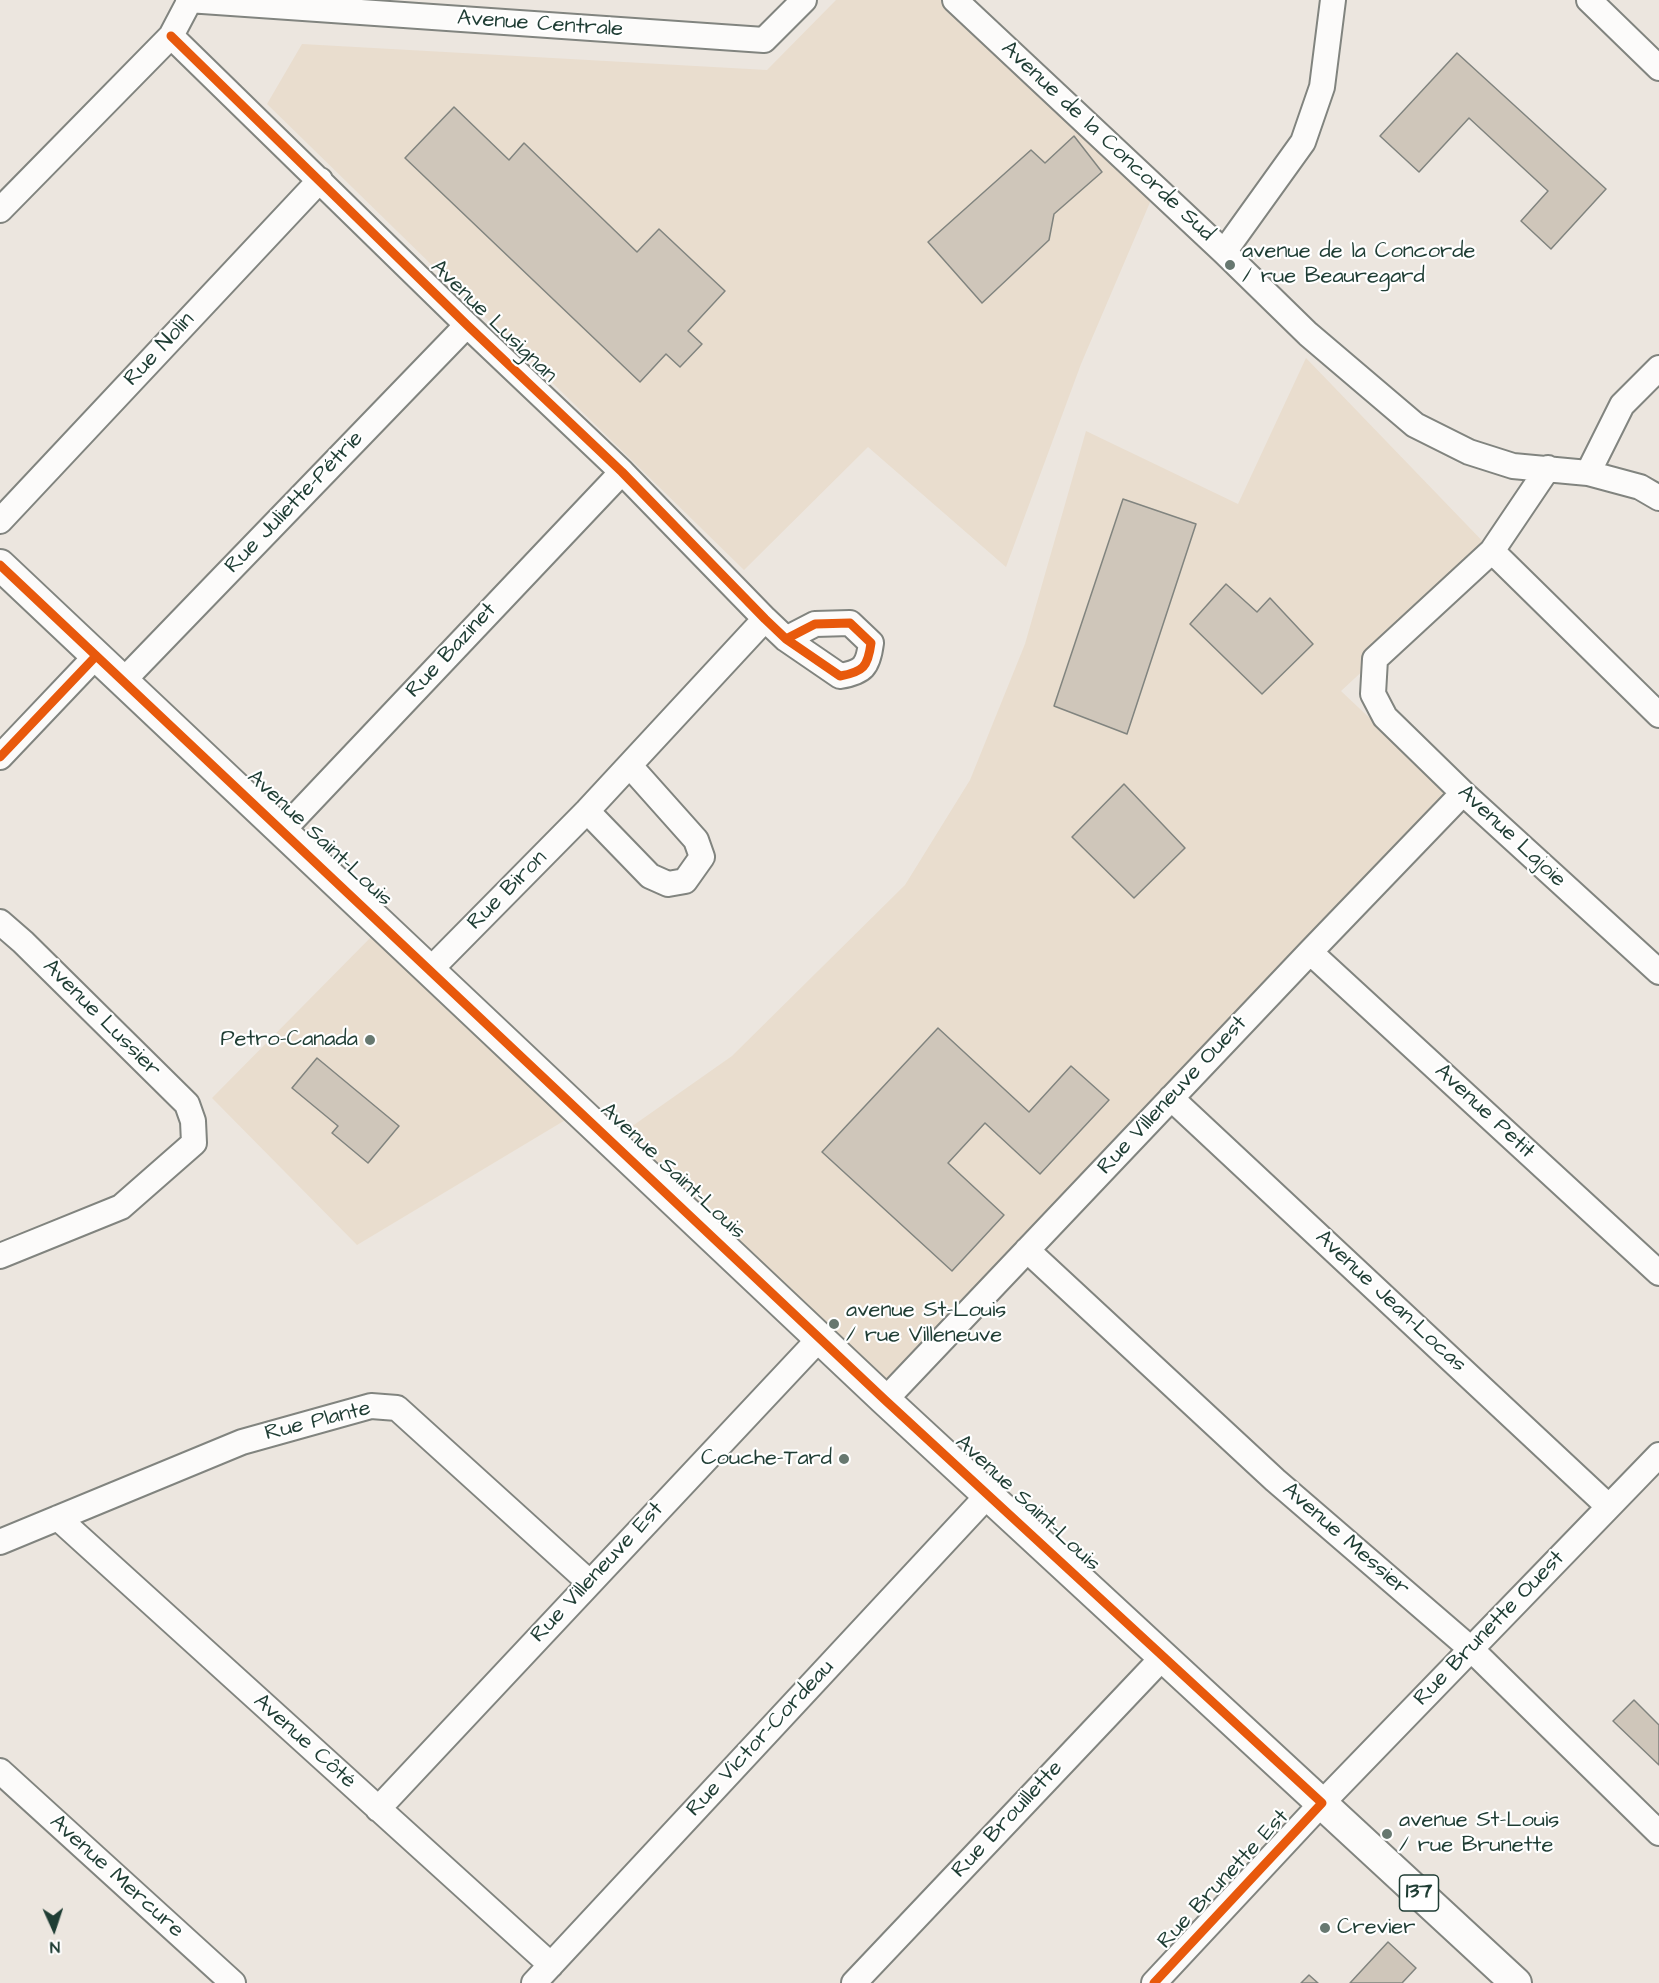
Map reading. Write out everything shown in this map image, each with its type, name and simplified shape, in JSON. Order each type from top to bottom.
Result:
[{"type":"main road","name":"Avenue Saint-Louis","points":[[0,565],[885,1400],[1516,1983]]},
{"type":"street","name":"Avenue Centrale","points":[[189,0],[764,40],[804,0]]},
{"type":"street","points":[[0,210],[171,36],[189,0]]},
{"type":"street","name":"Avenue de la Concorde Sud","points":[[955,0],[1224,252],[1308,334],[1416,425],[1468,452],[1513,466],[1588,473],[1640,487],[1659,498]]},
{"type":"street","points":[[1224,252],[1303,142],[1322,87],[1333,0]]},
{"type":"street","points":[[1589,0],[1659,68]]},
{"type":"street","name":"Avenue Lusignan","points":[[171,36],[466,325],[622,472],[786,639]]},
{"type":"street","name":"Rue Nolin","points":[[0,520],[320,180]]},
{"type":"street","name":"Rue Juliette-Pétrie","points":[[123,681],[466,325]]},
{"type":"street","points":[[1588,473],[1622,405],[1659,368]]},
{"type":"street","points":[[1548,468],[1492,551],[1659,715]]},
{"type":"street","name":"Rue Bazinet","points":[[282,831],[622,472]]},
{"type":"street","name":"Avenue Lajoie","points":[[1492,551],[1375,659],[1373,694],[1385,717],[1463,793],[1659,972]]},
{"type":"street","name":"Rue Biron","points":[[430,970],[587,811],[765,620]]},
{"type":"street","points":[[0,757],[96,656]]},
{"type":"street","points":[[587,811],[650,876],[668,884],[685,881],[702,857],[696,840],[630,766]]},
{"type":"street","name":"Rue Villeneuve Ouest","points":[[885,1400],[1463,793]]},
{"type":"street","name":"Avenue Lussier","points":[[0,922],[187,1104],[194,1121],[194,1143],[121,1207],[0,1256]]},
{"type":"street","name":"Avenue Petit","points":[[1310,952],[1659,1273]]},
{"type":"street","name":"Avenue Jean-Locas","points":[[1171,1098],[1608,1506]]},
{"type":"street","name":"Avenue Messier","points":[[1027,1250],[1275,1480],[1471,1649],[1659,1833]]},
{"type":"street","name":"Rue Villeneuve Est","points":[[378,1809],[820,1338]]},
{"type":"street","name":"Rue Plante","points":[[0,1542],[242,1442],[371,1406],[397,1408],[589,1582]]},
{"type":"street","name":"Rue Brunette Ouest","points":[[1322,1803],[1659,1455]]},
{"type":"street","name":"Rue Victor-Cordeau","points":[[534,1983],[988,1495]]},
{"type":"street","name":"Avenue Côté","points":[[58,1518],[551,1965]]},
{"type":"street","name":"Rue Brouillette","points":[[854,1983],[1163,1657]]},
{"type":"street","name":"Avenue Mercure","points":[[0,1771],[233,1983]]},
{"type":"street","name":"Rue Brunette Est","points":[[1154,1983],[1322,1803]]},
{"type":"shaded area","points":[[836,0],[941,0],[1151,200],[1081,364],[1006,567],[868,447],[744,570],[267,104],[302,44],[767,70]]},
{"type":"shaded area","points":[[1306,358],[1492,551],[1341,691],[1448,792],[885,1400],[611,1141],[732,1056],[905,885],[970,780],[1025,644],[1086,431],[1238,504]]},
{"type":"shaded area","points":[[377,931],[577,1113],[357,1245],[212,1098]]},
{"type":"building","points":[[1457,53],[1606,189],[1551,249],[1521,221],[1548,191],[1469,118],[1419,172],[1380,136]]},
{"type":"building","points":[[454,107],[509,160],[524,143],[637,252],[659,229],[725,291],[688,331],[702,344],[680,367],[666,354],[640,382],[405,158]]},
{"type":"building","points":[[1074,136],[1102,172],[1054,214],[1049,240],[982,303],[928,242],[1031,150],[1045,163]]},
{"type":"building","points":[[1123,499],[1196,524],[1127,734],[1054,706]]},
{"type":"building","points":[[1226,584],[1257,612],[1270,598],[1313,644],[1262,694],[1190,624]]},
{"type":"building","points":[[1124,784],[1185,848],[1134,898],[1072,837]]},
{"type":"building","points":[[938,1028],[1029,1112],[1071,1066],[1109,1100],[1040,1174],[985,1123],[948,1163],[1004,1215],[952,1271],[822,1152]]},
{"type":"building","points":[[317,1058],[399,1126],[368,1163],[332,1133],[338,1126],[292,1088]]},
{"type":"building","points":[[1634,1700],[1659,1725],[1659,1765],[1613,1721]]},
{"type":"building","points":[[1388,1942],[1416,1968],[1402,1983],[1350,1983]]},
{"type":"building","points":[[1309,1975],[1318,1983],[1301,1983]]},
{"type":"cycle path","points":[[171,36],[467,325],[622,472],[786,639],[840,676],[854,673],[863,667],[868,658],[871,643],[850,623],[815,624],[786,639]]},
{"type":"cycle path","points":[[0,565],[885,1400],[1322,1803],[1154,1983]]},
{"type":"cycle path","points":[[0,757],[96,656]]},
{"type":"place","name":"avenue de la Concorde / rue Beauregard","points":[[1230,265]]},
{"type":"place","name":"Petro-Canada","points":[[370,1040]]},
{"type":"place","name":"avenue St-Louis / rue Villeneuve","points":[[834,1324]]},
{"type":"place","name":"Couche-Tard","points":[[844,1459]]},
{"type":"place","name":"avenue St-Louis / rue Brunette","points":[[1387,1834]]},
{"type":"place","name":"Crevier","points":[[1325,1928]]}]
